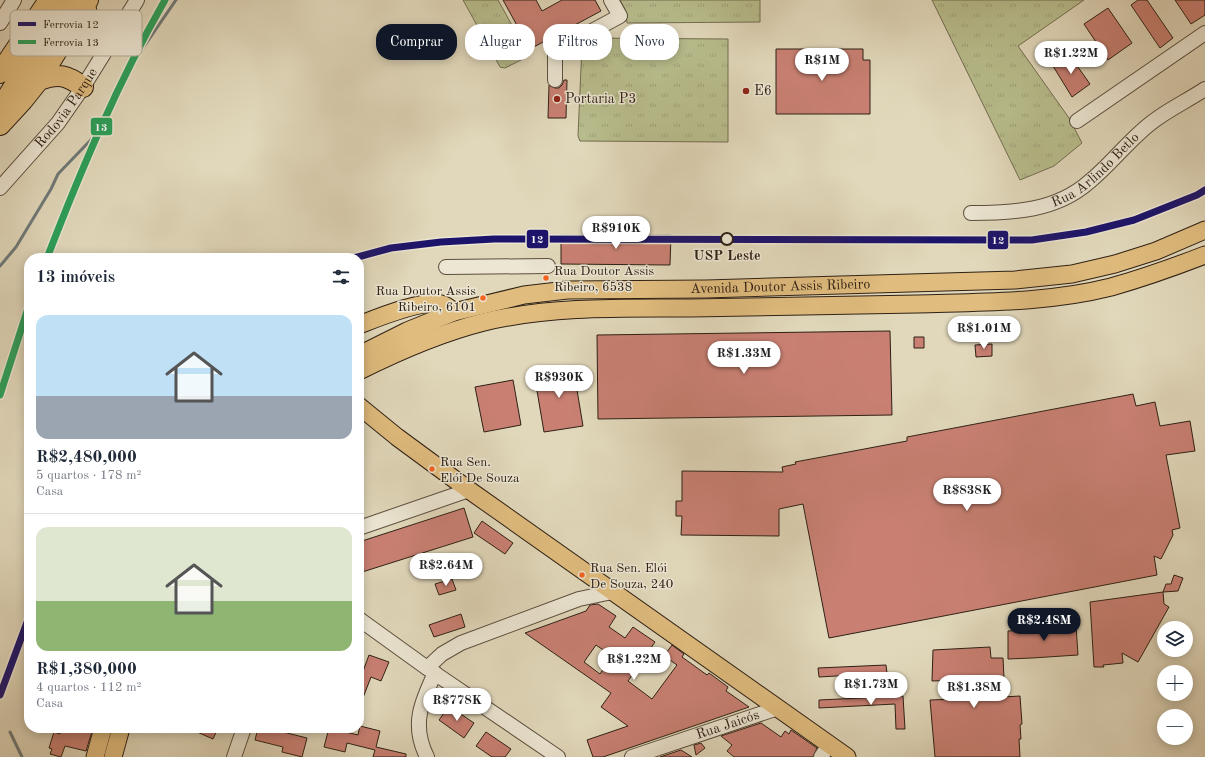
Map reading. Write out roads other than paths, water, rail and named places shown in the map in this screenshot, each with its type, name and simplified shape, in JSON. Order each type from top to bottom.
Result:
[{"type":"highway","points":[[42,10],[49,0]]},
{"type":"highway","points":[[76,10],[81,1]]},
{"type":"highway","points":[[74,10],[81,1]]},
{"type":"highway","points":[[0,73],[11,56]]},
{"type":"highway","points":[[0,109],[40,56]]},
{"type":"highway","points":[[0,124],[39,80],[52,56]]},
{"type":"highway","points":[[39,80],[58,75],[67,77],[83,88]]},
{"type":"main road","name":"Avenida Doutor Assis Ribeiro","points":[[364,352],[407,331],[454,312],[524,295],[567,290],[706,290],[1015,280],[1072,274],[1115,264],[1156,251],[1205,230]]},
{"type":"main road","name":"Avenida Doutor Assis Ribeiro","points":[[444,334],[484,322],[550,311],[1026,300],[1109,287],[1165,270],[1205,255]]},
{"type":"main road","points":[[364,323],[416,306],[434,303],[442,304],[454,312],[452,324],[444,334],[364,369]]},
{"type":"main road","points":[[364,410],[397,437],[469,490],[778,708],[825,751],[847,757]]},
{"type":"main road","points":[[95,757],[102,733]]},
{"type":"main road","points":[[113,757],[120,733]]},
{"type":"street","points":[[0,23],[14,0]]},
{"type":"street","name":"Rodovia Parque","points":[[131,10],[137,0]]},
{"type":"street","points":[[555,80],[555,51],[620,16],[611,0]]},
{"type":"street","points":[[1077,120],[1205,33]]},
{"type":"street","name":"Rodovia Parque","points":[[0,188],[54,128],[83,88],[102,56]]},
{"type":"street","name":"Rua Arlindo Betlo","points":[[971,213],[999,213],[1023,210],[1047,206],[1060,201],[1090,182],[1135,136],[1152,122],[1205,89]]},
{"type":"street","points":[[446,268],[548,266]]},
{"type":"street","points":[[364,526],[469,490]]},
{"type":"street","points":[[579,599],[597,581]]},
{"type":"street","points":[[427,757],[420,740],[418,729],[419,713],[431,670],[442,654],[461,643],[579,599],[612,592]]},
{"type":"street","points":[[364,623],[558,757]]},
{"type":"street","name":"Rua Jaicós","points":[[632,757],[778,708]]},
{"type":"street","points":[[234,757],[242,733]]},
{"type":"waterway","points":[[142,50],[176,0]]},
{"type":"waterway","points":[[0,266],[16,247],[51,189],[58,174],[107,123],[114,95],[138,56]]},
{"type":"waterway","points":[[10,732],[22,757]]},
{"type":"rail line","name":"13","points":[[142,43],[165,0]]},
{"type":"rail line","name":"13","points":[[49,253],[101,127],[136,56]]},
{"type":"rail line","name":"12","points":[[364,255],[391,248],[441,242],[494,239],[1032,240],[1086,232],[1134,220],[1197,195],[1205,190]]},
{"type":"rail line","name":"13","points":[[0,395],[24,321]]},
{"type":"rail line","name":"12","points":[[0,695],[24,630]]},
{"type":"place","name":"E6","points":[[746,91]]},
{"type":"place","name":"Portaria P3","points":[[557,99]]},
{"type":"place","name":"USP Leste","points":[[727,239]]},
{"type":"place","name":"Rua Doutor Assis Ribeiro, 6538","points":[[546,278]]},
{"type":"place","name":"Rua Doutor Assis Ribeiro, 6101","points":[[483,298]]},
{"type":"place","name":"Rua Sen. Elói De Souza","points":[[432,469]]},
{"type":"place","name":"Rua Sen. Elói De Souza, 240","points":[[582,575]]}]
